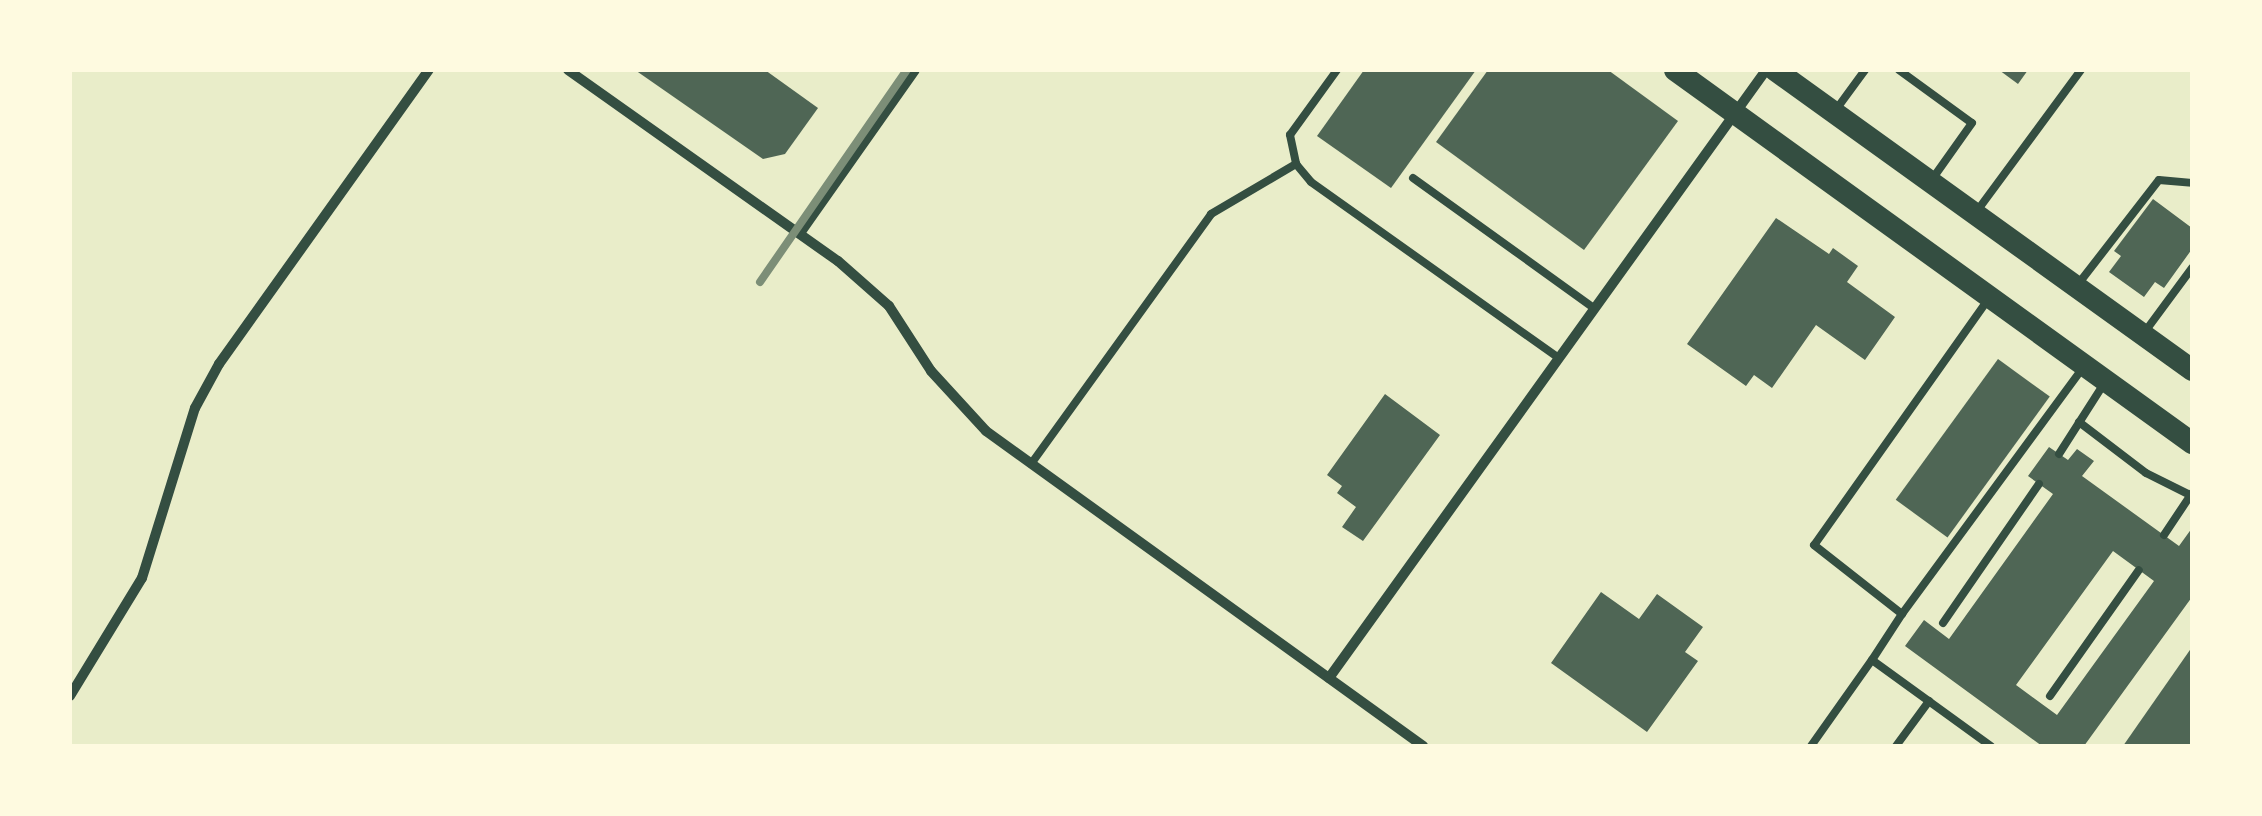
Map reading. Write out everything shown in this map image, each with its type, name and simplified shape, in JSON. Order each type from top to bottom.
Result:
[{"type":"main road","points":[[1675,70],[2192,443]]},
{"type":"main road","points":[[1775,70],[2192,370]]},
{"type":"street","points":[[70,696],[142,578],[195,408],[220,364],[429,70]]},
{"type":"street","points":[[568,70],[800,233],[889,306],[931,371],[986,431],[1423,746]]},
{"type":"street","points":[[800,233],[915,70]]},
{"type":"street","points":[[1329,678],[1766,70]]},
{"type":"lane","points":[[1337,70],[1290,135],[1296,164],[1311,182],[1559,358]]},
{"type":"lane","points":[[1834,112],[1865,70]]},
{"type":"lane","points":[[1900,70],[1972,123],[1930,182]]},
{"type":"lane","points":[[1975,214],[2082,70]]},
{"type":"lane","points":[[1031,464],[1211,214],[1296,164]]},
{"type":"lane","points":[[1413,178],[1594,308]]},
{"type":"lane","points":[[2076,286],[2159,180],[2192,184]]},
{"type":"lane","points":[[2143,334],[2192,268]]},
{"type":"lane","points":[[1902,614],[1814,544],[1990,297]]},
{"type":"lane","points":[[1810,746],[2085,366]]},
{"type":"lane","points":[[2059,454],[2106,381]]},
{"type":"lane","points":[[2079,422],[2146,474],[2191,494],[2164,535]]},
{"type":"lane","points":[[1944,623],[2039,484]]},
{"type":"lane","points":[[2050,696],[2139,570]]},
{"type":"lane","points":[[1872,660],[1991,746]]},
{"type":"lane","points":[[1896,746],[1928,701]]},
{"type":"building","points":[[635,70],[765,70],[818,108],[785,154],[763,159]]},
{"type":"building","points":[[1364,70],[1476,70],[1391,188],[1317,136]]},
{"type":"building","points":[[1488,70],[1608,70],[1678,121],[1584,250],[1436,142]]},
{"type":"building","points":[[1999,70],[2028,70],[2018,84]]},
{"type":"building","points":[[2153,199],[2192,228],[2192,249],[2164,288],[2155,282],[2144,297],[2109,272],[2121,256],[2114,251]]},
{"type":"building","points":[[1776,218],[1829,254],[1833,248],[1858,266],[1847,282],[1895,317],[1865,360],[1816,325],[1772,388],[1754,375],[1746,386],[1687,344]]},
{"type":"building","points":[[1998,359],[2050,397],[1948,537],[1896,500]]},
{"type":"building","points":[[1385,394],[1440,435],[1363,541],[1342,527],[1356,507],[1337,493],[1342,486],[1327,475]]},
{"type":"building","points":[[2049,447],[2068,460],[2077,449],[2094,461],[2082,476],[2179,546],[2192,528],[2192,597],[2084,746],[2042,746],[1905,646],[1924,620],[1949,639],[2053,494],[2028,476]],"holes":[[[2113,551],[2154,581],[2057,715],[2016,685]]]},
{"type":"building","points":[[1601,592],[1639,619],[1657,594],[1703,627],[1685,652],[1698,661],[1647,732],[1551,663]]},
{"type":"building","points":[[2192,647],[2192,746],[2123,746]]},
{"type":"railway","points":[[760,282],[907,70]]}]
